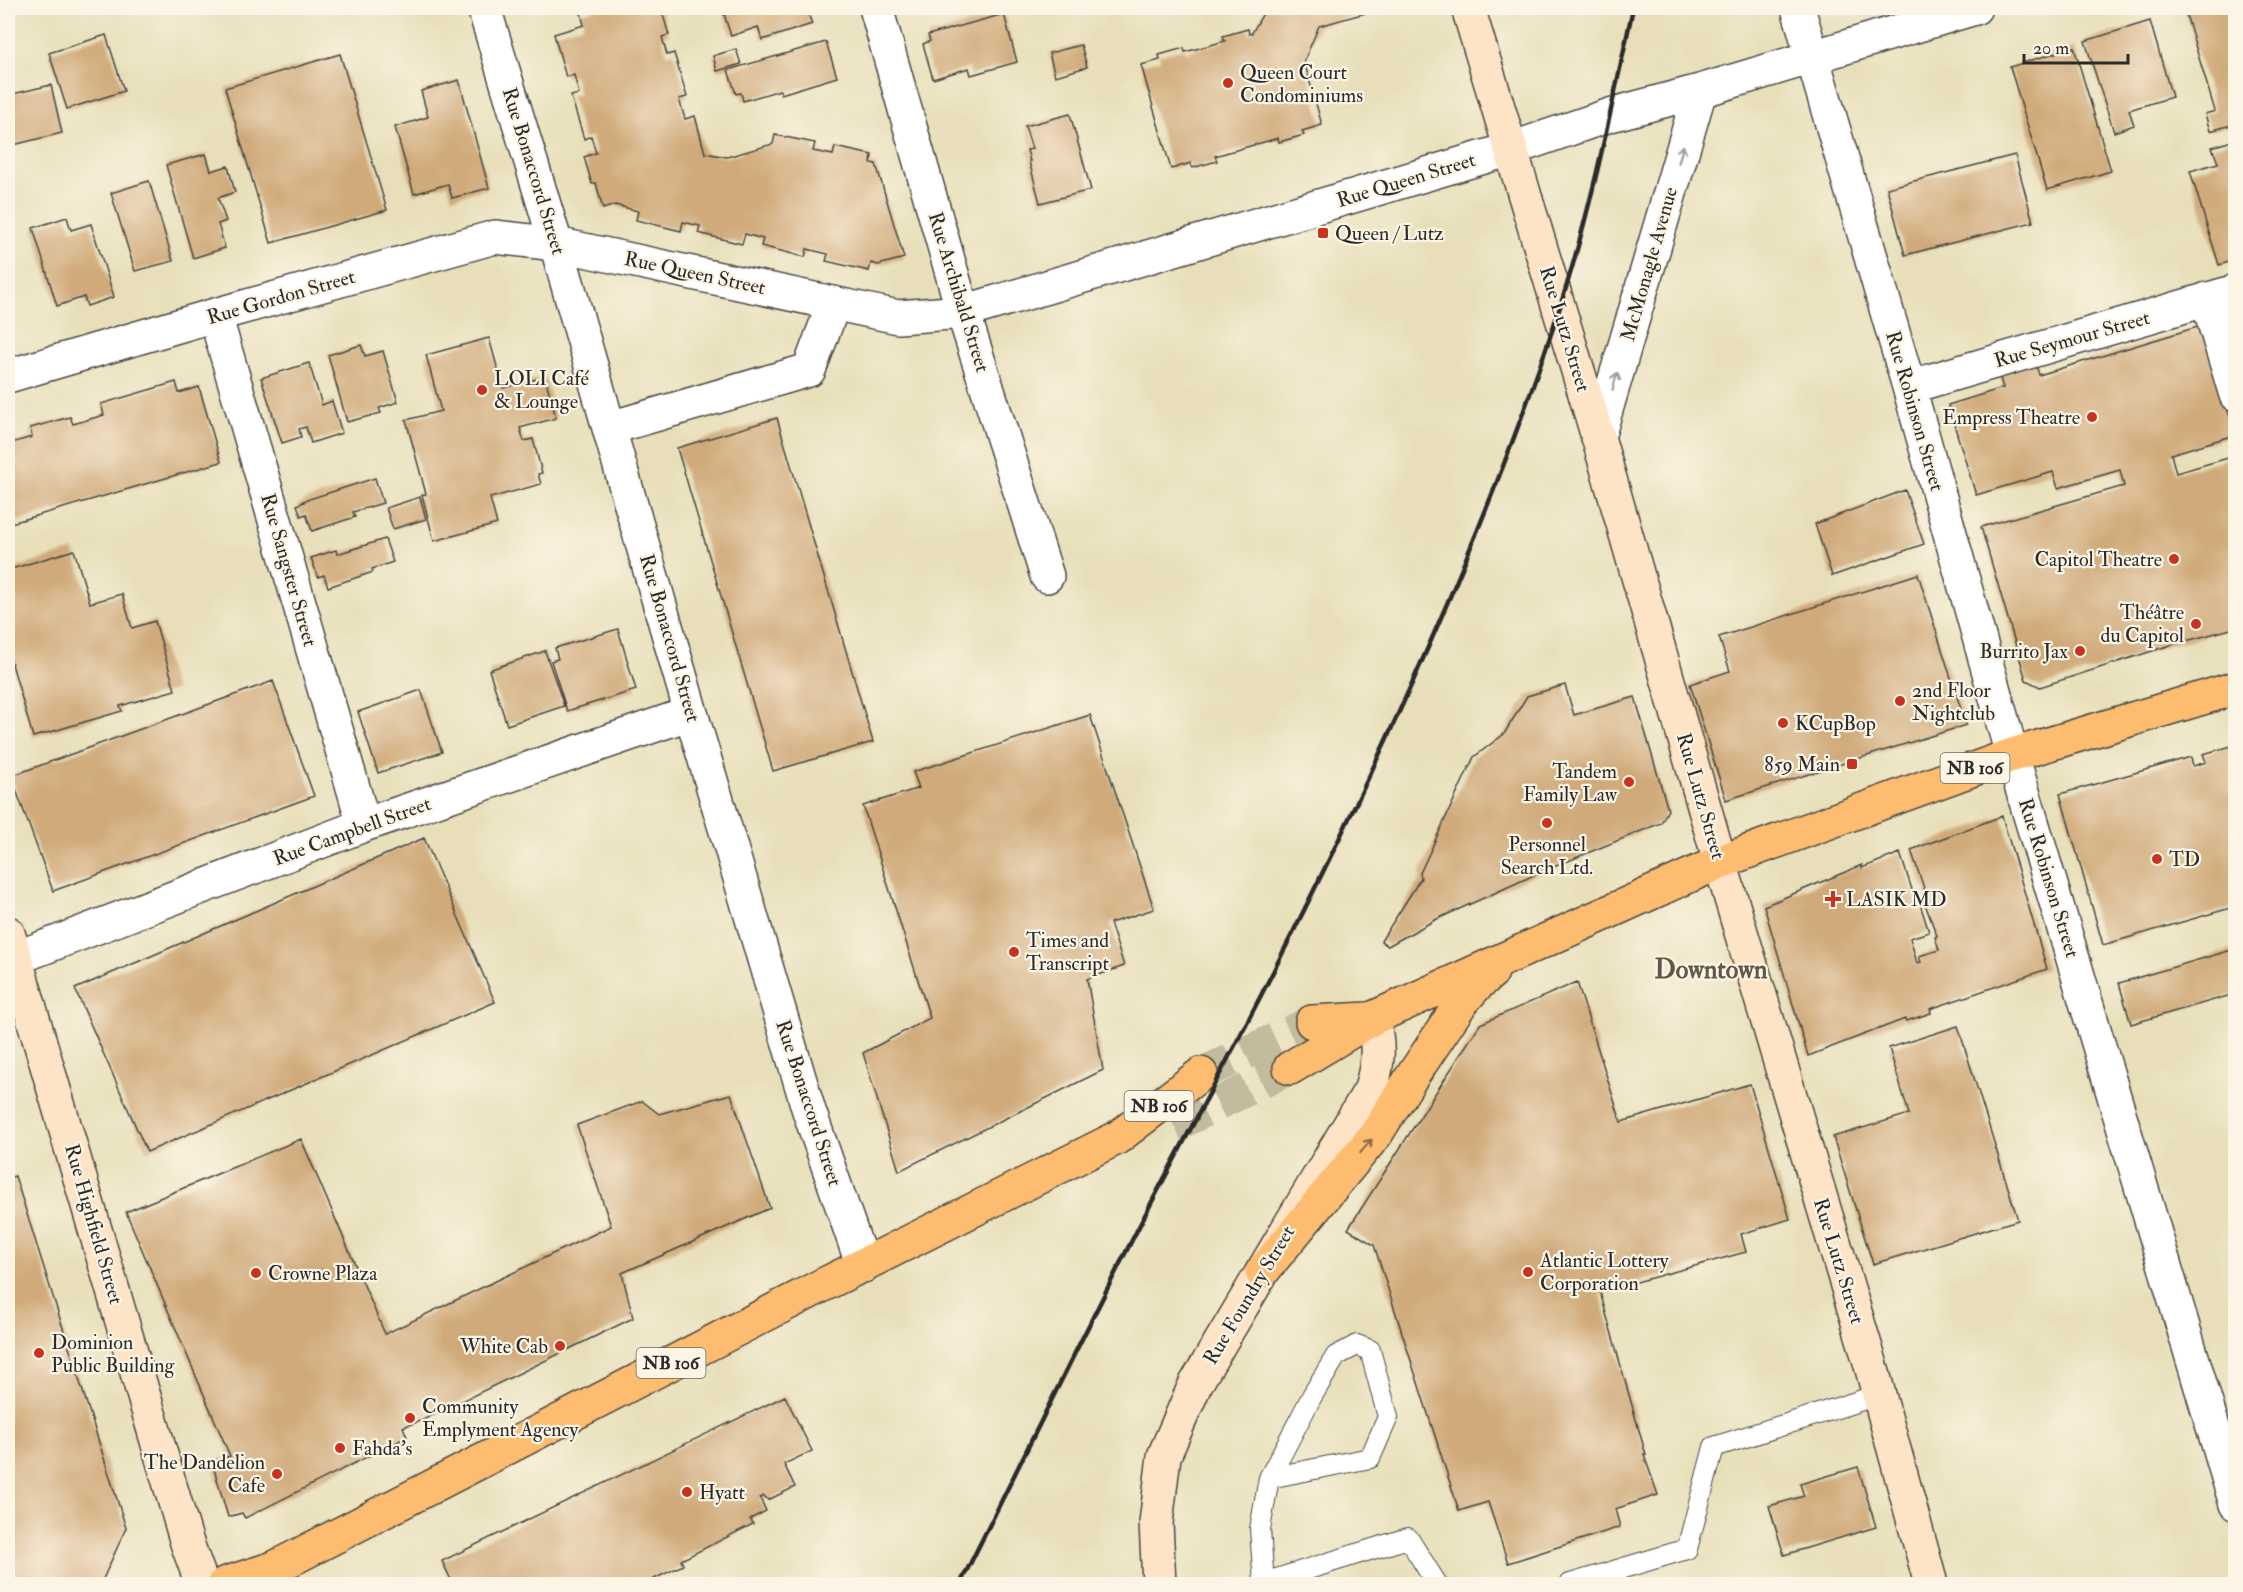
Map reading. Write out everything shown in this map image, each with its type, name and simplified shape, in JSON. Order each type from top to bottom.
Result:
[{"type":"main road","name":"NB 106","points":[[1290,1068],[1373,1018],[1720,862],[2012,754],[2235,688]]},
{"type":"main road","points":[[1262,1272],[1376,1134],[1461,1003],[1475,987],[1521,952]]},
{"type":"main road","name":"NB 106","points":[[1312,1022],[1373,1018]]},
{"type":"main road","name":"NB 106","points":[[224,1584],[274,1568],[1117,1138],[1201,1074]]},
{"type":"main road","name":"NB 106","points":[[1117,1138],[1174,1126]]},
{"type":"street","name":"Rue Bonaccord Street","points":[[484,8],[556,244],[809,1111],[863,1266]]},
{"type":"street","name":"Rue Archibald Street","points":[[876,8],[963,312],[1047,576]]},
{"type":"street","name":"Rue Lutz Street","points":[[1468,8],[1598,437],[1931,1584]]},
{"type":"street","name":"Rue Robinson Street","points":[[1798,8],[1909,387],[2012,754],[2235,1504]]},
{"type":"street","name":"Rue Queen Street","points":[[556,244],[898,317],[963,312],[1510,148],[1610,114],[1700,91],[1975,8]]},
{"type":"street","name":"McMonagle Avenue","points":[[1598,437],[1700,91]]},
{"type":"street","name":"Rue Gordon Street","points":[[8,376],[215,315],[495,237],[556,244]]},
{"type":"street","name":"Rue Seymour Street","points":[[1909,387],[2221,295]]},
{"type":"street","points":[[2221,295],[2235,395]]},
{"type":"street","points":[[610,428],[809,370],[834,303]]},
{"type":"street","name":"Rue Sangster Street","points":[[215,315],[364,825]]},
{"type":"street","name":"Rue Campbell Street","points":[[12,946],[691,713]]},
{"type":"street","name":"Rue Highfield Street","points":[[12,946],[184,1531],[202,1584]]},
{"type":"street","name":"Rue Foundry Street","points":[[1159,1584],[1156,1523],[1164,1456],[1195,1385],[1371,1089],[1378,1064],[1378,1042],[1373,1018]]},
{"type":"lane","points":[[1269,1478],[1370,1458],[1388,1417],[1370,1350],[1357,1345],[1336,1356],[1269,1478],[1260,1529],[1264,1584],[1408,1538],[1437,1584]]},
{"type":"lane","points":[[1570,1584],[1687,1549],[1714,1446],[1878,1395]]},
{"type":"building","points":[[599,8],[661,8],[669,35],[662,37],[667,55],[674,53],[687,97],[679,99],[685,119],[695,116],[705,153],[727,157],[773,144],[775,135],[815,143],[813,151],[833,155],[835,147],[872,155],[871,163],[876,164],[904,258],[878,265],[871,263],[869,271],[826,261],[828,254],[807,249],[805,257],[761,246],[763,239],[745,234],[742,244],[698,233],[700,226],[683,222],[681,231],[636,220],[638,211],[615,205],[603,209],[596,183],[592,184],[584,157],[596,153],[591,136],[584,139],[571,96],[579,94],[574,75],[566,77],[554,34],[584,25],[581,13]]},
{"type":"building","points":[[746,8],[806,8],[812,24],[762,40],[758,27],[731,36],[724,14]]},
{"type":"building","name":"Queen Court Condominiums","points":[[1266,8],[1383,8],[1319,26],[1304,61],[1322,125],[1302,131],[1304,135],[1279,142],[1278,138],[1215,156],[1217,161],[1192,168],[1191,163],[1171,169],[1141,65],[1160,60],[1159,55],[1184,48],[1185,52],[1225,41],[1223,36],[1248,29],[1249,34],[1252,33]]},
{"type":"building","points":[[2184,8],[2235,8],[2235,124],[2210,131],[2205,114],[2215,111]]},
{"type":"building","points":[[1004,14],[1017,62],[971,75],[969,68],[933,79],[923,44],[930,41],[928,35]]},
{"type":"building","points":[[2150,21],[2172,97],[2129,110],[2134,125],[2114,132],[2085,41]]},
{"type":"building","points":[[106,35],[124,91],[67,109],[49,53]]},
{"type":"building","points":[[826,42],[837,77],[781,94],[780,90],[743,101],[741,93],[736,94],[728,70]]},
{"type":"building","points":[[1081,45],[1087,67],[1055,76],[1049,53]]},
{"type":"building","points":[[2074,47],[2111,171],[2047,190],[2010,67]]},
{"type":"building","points":[[736,49],[741,64],[717,71],[713,56]]},
{"type":"building","points":[[340,54],[387,210],[271,243],[225,88]]},
{"type":"building","points":[[459,80],[489,188],[452,198],[448,184],[414,194],[395,127],[428,117],[421,91]]},
{"type":"building","points":[[51,85],[62,133],[13,145],[8,123],[8,95]]},
{"type":"building","points":[[1070,114],[1091,190],[1040,203],[1029,161],[1027,150],[1032,149],[1025,126]]},
{"type":"building","points":[[2235,140],[2235,260],[2219,265],[2190,171],[2218,163],[2212,147]]},
{"type":"building","points":[[206,154],[211,171],[228,166],[235,192],[218,198],[226,221],[218,224],[225,248],[193,258],[166,165]]},
{"type":"building","points":[[2015,155],[2033,222],[1905,255],[1887,188]]},
{"type":"building","points":[[149,181],[173,261],[135,271],[111,193]]},
{"type":"building","points":[[67,217],[71,230],[91,224],[114,297],[87,306],[84,297],[57,306],[33,228]]},
{"type":"building","points":[[2204,325],[2235,435],[2171,454],[2176,473],[2235,456],[2235,628],[2171,645],[2040,687],[2026,680],[1981,527],[2124,486],[2120,470],[2058,488],[2053,472],[1976,495],[1948,405],[2003,388],[1996,365],[2033,354],[2039,375]]},
{"type":"building","points":[[489,338],[503,388],[545,377],[556,418],[520,428],[524,441],[533,439],[542,473],[538,474],[541,484],[490,498],[497,524],[434,541],[422,495],[426,494],[406,420],[441,411],[426,355]]},
{"type":"building","points":[[361,345],[365,356],[383,351],[398,402],[379,408],[381,413],[347,422],[328,355]]},
{"type":"building","points":[[309,363],[322,405],[332,401],[342,433],[311,443],[306,427],[299,429],[301,437],[282,443],[261,378]]},
{"type":"building","points":[[176,382],[179,393],[199,387],[221,462],[8,524],[8,444],[32,437],[30,428],[70,417],[73,424],[104,415],[101,404]]},
{"type":"building","points":[[777,418],[873,742],[773,771],[677,448]]},
{"type":"building","points":[[375,478],[383,503],[353,512],[355,517],[312,531],[306,514],[301,516],[297,505],[303,501]]},
{"type":"building","points":[[1905,490],[1924,544],[1832,576],[1815,524]]},
{"type":"building","points":[[420,497],[426,519],[393,529],[386,508]]},
{"type":"building","points":[[385,539],[393,562],[372,569],[373,572],[328,587],[324,575],[318,577],[311,558],[336,550],[337,554]]},
{"type":"building","points":[[74,550],[90,603],[122,594],[132,628],[155,621],[175,690],[120,706],[122,711],[33,737],[8,650],[8,570]]},
{"type":"building","points":[[1918,574],[1966,725],[1726,800],[1690,684],[1730,671],[1719,637]]},
{"type":"building","points":[[618,629],[636,690],[567,711],[551,661],[558,659],[555,648]]},
{"type":"building","points":[[545,651],[564,706],[507,725],[489,670]]},
{"type":"building","points":[[273,681],[314,796],[53,891],[11,776]]},
{"type":"building","points":[[1565,685],[1574,715],[1635,697],[1668,810],[1661,823],[1541,872],[1435,920],[1388,946],[1381,941],[1421,878],[1420,873],[1474,757],[1504,734],[1527,696]]},
{"type":"building","points":[[421,690],[442,752],[378,773],[358,712]]},
{"type":"building","name":"Times and Transcript","points":[[1090,715],[1154,909],[1110,923],[1124,966],[1087,979],[1103,1070],[899,1171],[863,1053],[930,1018],[863,806],[919,788],[913,772]]},
{"type":"building","name":"TD","points":[[2235,745],[2235,896],[2231,898],[2234,907],[2103,945],[2060,794],[2191,757],[2193,766],[2206,762],[2203,754]]},
{"type":"building","points":[[2002,816],[2047,969],[1930,1009],[1931,1013],[1906,1021],[1905,1019],[1808,1056],[1764,906],[1862,865],[1862,868],[1900,853],[1916,902],[1919,901],[1929,932],[1910,938],[1917,963],[1921,962],[1919,956],[1939,950],[1935,937],[1937,936],[1925,904],[1929,903],[1911,850]]},
{"type":"building","points":[[424,838],[495,1002],[147,1152],[75,989]]},
{"type":"building","points":[[2235,949],[2235,994],[2131,1024],[2119,983]]},
{"type":"building","name":"Atlantic Lottery Corporation","points":[[1577,982],[1621,1122],[1750,1084],[1790,1219],[1741,1234],[1746,1252],[1600,1292],[1646,1455],[1644,1455],[1658,1495],[1615,1509],[1620,1527],[1508,1563],[1488,1502],[1459,1511],[1374,1245],[1348,1229],[1480,1024]]},
{"type":"building","points":[[1958,1026],[2018,1220],[1873,1264],[1833,1137],[1909,1114],[1889,1048]]},
{"type":"building","points":[[731,1094],[770,1208],[622,1273],[633,1318],[423,1420],[403,1427],[407,1437],[245,1518],[242,1513],[228,1517],[212,1462],[230,1456],[126,1212],[301,1139],[385,1334],[611,1226],[577,1125],[642,1101],[659,1114]]},
{"type":"building","name":"Dominion Public Building","points":[[15,1176],[126,1528],[103,1579],[93,1584],[8,1584],[8,1178]]},
{"type":"building","name":"Hyatt","points":[[785,1396],[812,1451],[784,1464],[795,1487],[768,1500],[764,1496],[760,1498],[766,1511],[750,1519],[753,1524],[681,1560],[683,1565],[644,1584],[632,1584],[631,1582],[626,1584],[446,1584],[452,1582],[442,1561]]},
{"type":"building","points":[[1858,1467],[1876,1527],[1784,1555],[1769,1506],[1804,1496],[1800,1484]]},
{"type":"tunnel","points":[[1201,1074],[1312,1022]]},
{"type":"tunnel","points":[[1174,1126],[1290,1068]]},
{"type":"railway","points":[[960,1584],[1122,1259],[1315,888],[1392,726],[1465,561],[1530,394],[1559,310],[1600,160],[1633,8]]},
{"type":"place","name":"Queen Court Condominiums","points":[[1228,83]]},
{"type":"place","name":"Queen / Lutz","points":[[1323,233]]},
{"type":"place","name":"LOLI Café & Lounge","points":[[482,390]]},
{"type":"place","name":"Empress Theatre","points":[[2092,417]]},
{"type":"place","name":"Capitol Theatre","points":[[2174,559]]},
{"type":"place","name":"Théâtre du Capitol","points":[[2196,624]]},
{"type":"place","name":"Burrito Jax","points":[[2080,651]]},
{"type":"place","name":"2nd Floor Nightclub","points":[[1900,701]]},
{"type":"place","name":"KCupBop","points":[[1783,723]]},
{"type":"place","name":"859 Main","points":[[1852,764]]},
{"type":"place","name":"Tandem Family Law","points":[[1629,782]]},
{"type":"place","name":"Personnel Search Ltd.","points":[[1547,823]]},
{"type":"place","name":"TD","points":[[2157,859]]},
{"type":"place","name":"LASIK MD","points":[[1833,899]]},
{"type":"place","name":"Times and Transcript","points":[[1014,952]]},
{"type":"place","name":"Atlantic Lottery Corporation","points":[[1528,1272]]},
{"type":"place","name":"Crowne Plaza","points":[[256,1273]]},
{"type":"place","name":"White Cab","points":[[560,1346]]},
{"type":"place","name":"Dominion Public Building","points":[[39,1353]]},
{"type":"place","name":"Community Emplyment Agency","points":[[410,1418]]},
{"type":"place","name":"Fahda's","points":[[340,1448]]},
{"type":"place","name":"The Dandelion Cafe","points":[[277,1474]]},
{"type":"place","name":"Hyatt","points":[[687,1492]]},
{"type":"district","name":"Downtown","points":[[1711,970]]}]
